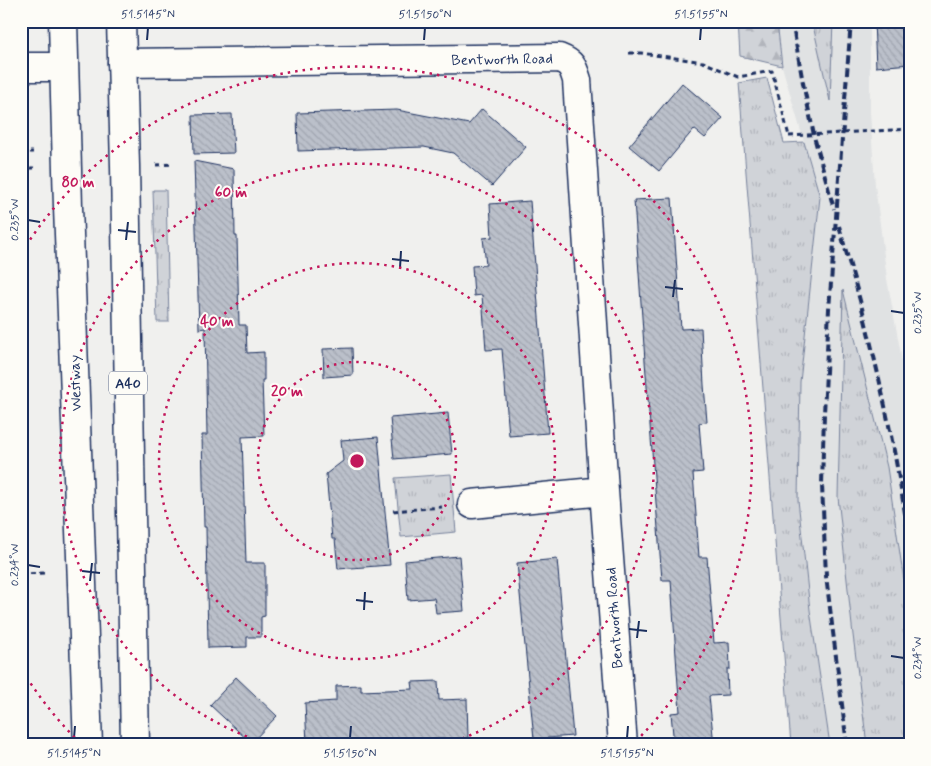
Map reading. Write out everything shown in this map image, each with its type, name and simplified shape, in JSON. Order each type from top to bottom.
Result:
[{"type":"main road","name":"Westway","points":[[63,21],[63,67],[88,745]]},
{"type":"main road","name":"A40","points":[[121,21],[135,745]]},
{"type":"main road","name":"Bentworth Road","points":[[122,63],[559,58],[568,62],[574,69],[577,80],[604,491],[624,745]]},
{"type":"main road","points":[[21,67],[63,67]]},
{"type":"main road","points":[[472,504],[604,491]]},
{"type":"path","points":[[630,53],[703,62],[738,77],[772,71],[789,136],[910,129]]},
{"type":"path","points":[[21,152],[33,152]]},
{"type":"path","points":[[150,165],[173,164]]},
{"type":"path","points":[[21,168],[34,168]]},
{"type":"path","points":[[393,511],[472,504]]},
{"type":"path","points":[[21,574],[45,573]]},
{"type":"shaded area","points":[[777,21],[870,21],[870,112],[875,185],[887,279],[910,403],[910,745],[830,745],[810,610],[798,500],[800,382],[820,197],[782,66]]},
{"type":"green space","points":[[738,21],[777,21],[782,66],[740,56]]},
{"type":"green space","points":[[812,21],[833,21],[830,101]]},
{"type":"green space","points":[[767,78],[784,143],[804,142],[820,197],[800,382],[798,500],[810,610],[830,745],[791,745],[739,83]]},
{"type":"green space","points":[[153,190],[166,190],[169,322],[157,322]]},
{"type":"green space","points":[[843,290],[887,467],[910,621],[910,745],[867,745],[838,497]]},
{"type":"green space","points":[[451,474],[456,532],[401,537],[395,478]]},
{"type":"building","points":[[874,21],[910,21],[910,64],[876,67]]},
{"type":"building","points":[[682,83],[723,118],[705,138],[694,129],[659,171],[629,146]]},
{"type":"building","points":[[482,109],[526,147],[492,186],[453,153],[424,147],[298,151],[297,113],[397,110],[469,124]]},
{"type":"building","points":[[232,114],[234,153],[194,154],[193,115]]},
{"type":"building","points":[[194,161],[234,169],[239,325],[246,325],[247,353],[264,352],[264,380],[262,380],[264,436],[242,437],[246,563],[265,563],[265,616],[261,617],[261,637],[247,637],[247,647],[208,648],[202,435],[207,435],[205,328],[199,329]]},
{"type":"building","points":[[672,198],[681,329],[701,328],[707,422],[699,423],[703,472],[693,473],[699,557],[707,557],[714,643],[729,642],[730,669],[727,669],[728,695],[709,696],[714,745],[674,745],[671,713],[680,712],[671,580],[662,580],[634,200]]},
{"type":"building","points":[[530,201],[548,433],[509,436],[502,349],[486,350],[482,295],[474,296],[472,266],[486,265],[483,238],[492,237],[490,204]]},
{"type":"building","points":[[352,348],[353,375],[324,377],[323,349]]},
{"type":"building","points":[[448,413],[452,454],[394,459],[390,418]]},
{"type":"building","points":[[378,437],[390,565],[338,569],[335,539],[332,539],[326,474],[343,461],[341,440]]},
{"type":"building","points":[[459,556],[464,611],[436,613],[434,598],[408,600],[405,561]]},
{"type":"building","points":[[557,559],[573,736],[534,739],[517,563]]},
{"type":"building","points":[[236,677],[277,716],[251,743],[210,705]]},
{"type":"building","points":[[438,681],[439,700],[467,699],[468,738],[307,744],[305,703],[336,701],[336,686],[361,685],[361,691],[413,689],[412,682]]},
{"type":"railway","points":[[792,21],[815,140],[834,209]]},
{"type":"railway","points":[[847,745],[826,576],[822,485],[829,309],[851,21]]},
{"type":"railway","points":[[839,226],[864,315],[880,382],[910,545]]}]
